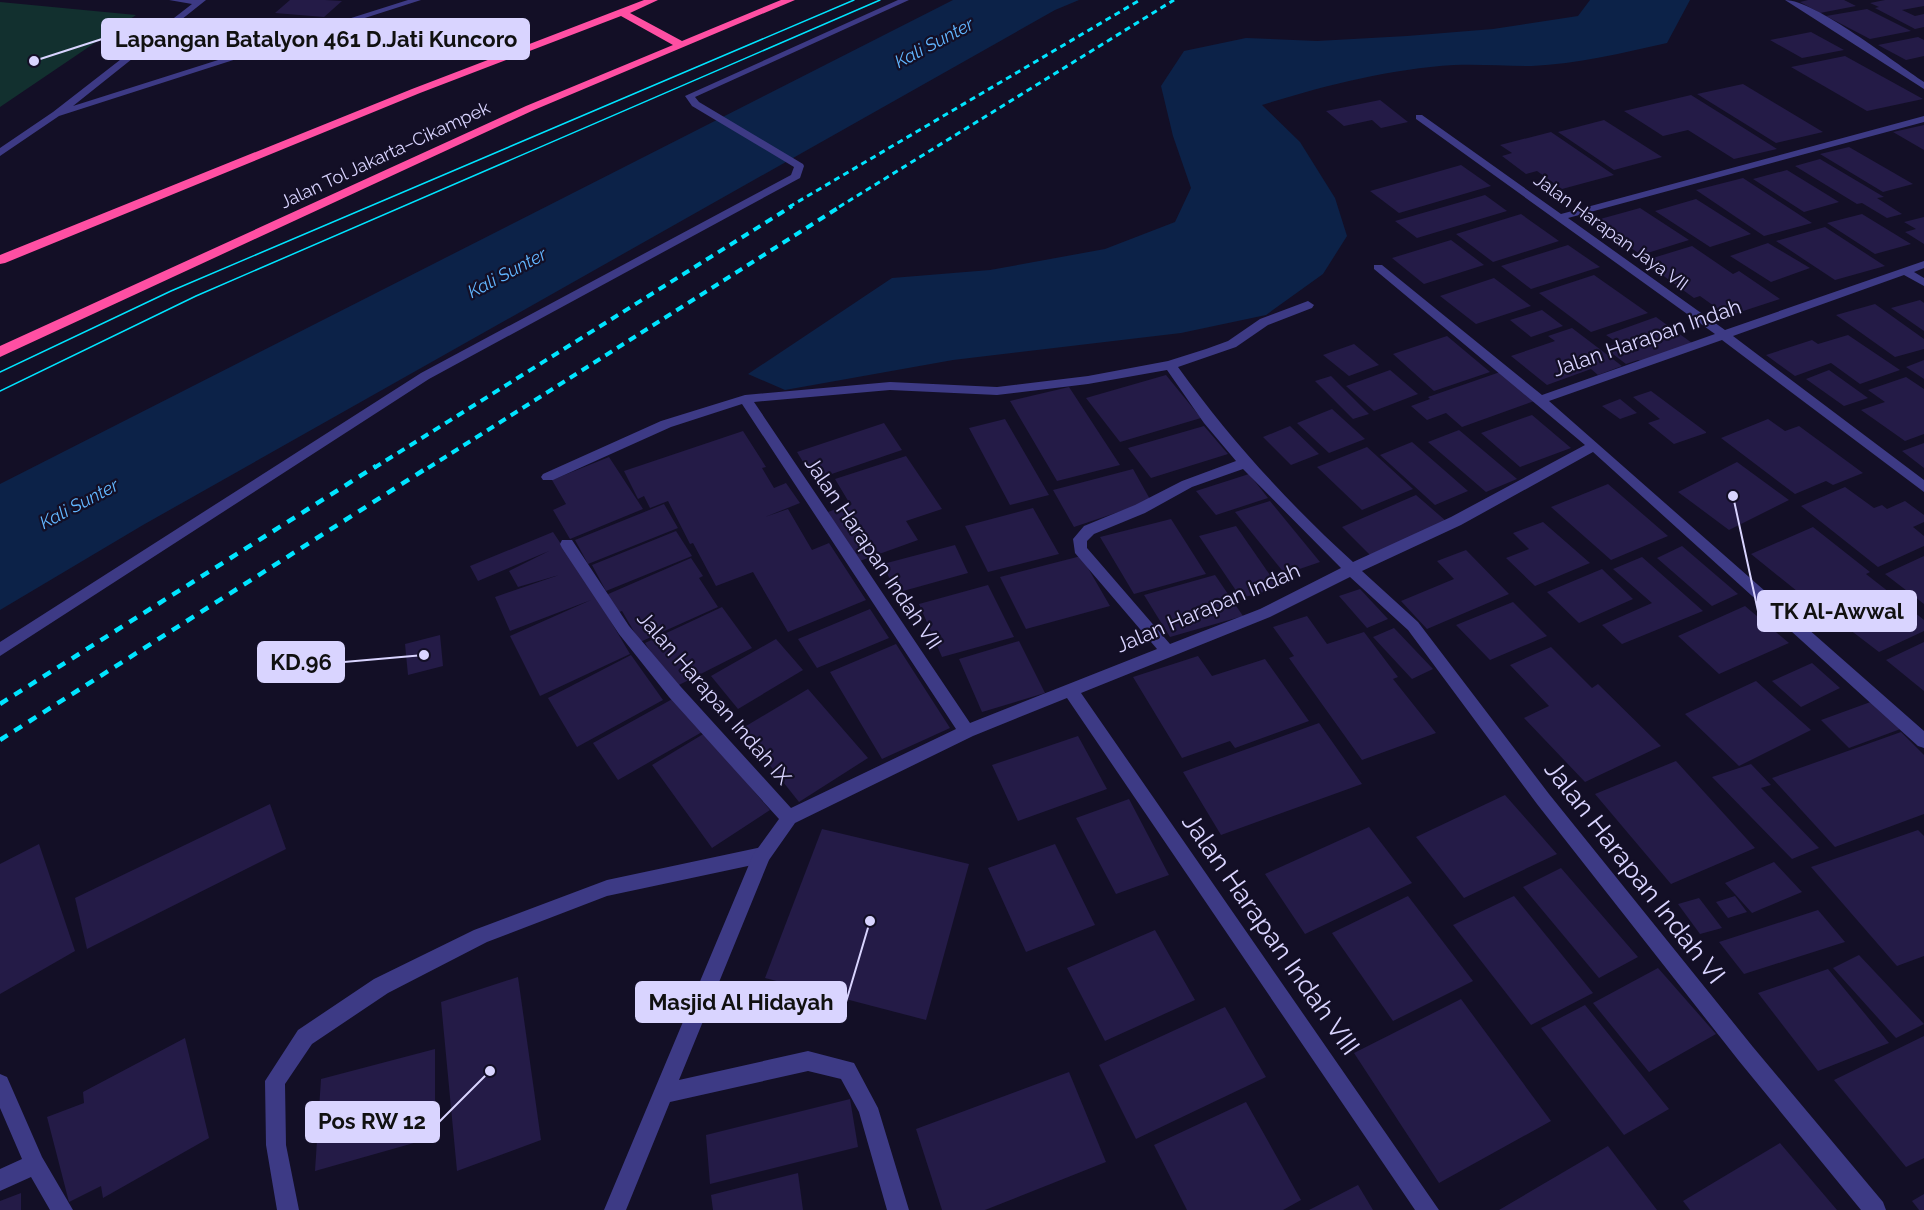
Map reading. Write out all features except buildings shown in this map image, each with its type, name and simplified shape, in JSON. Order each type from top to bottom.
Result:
[{"type":"highway","name":"Jalan Tol Jakarta–Cikampek","points":[[0,260],[383,104],[653,0]]},
{"type":"highway","name":"Jalan Tol Jakarta–Cikampek","points":[[0,352],[530,108],[790,0]]},
{"type":"highway","points":[[621,12],[681,45]]},
{"type":"street","points":[[173,0],[201,1]]},
{"type":"street","points":[[56,114],[417,0]]},
{"type":"street","points":[[0,650],[425,376],[796,176],[799,166],[695,104],[689,98],[694,93],[905,0]]},
{"type":"street","points":[[1789,0],[1827,21],[1924,86]]},
{"type":"street","points":[[0,153],[56,114],[201,1]]},
{"type":"street","name":"Jalan Harapan Jaya VII","points":[[1419,117],[1724,335],[1924,487]]},
{"type":"street","points":[[1561,218],[1924,118]]},
{"type":"street","name":"Jalan Harapan Indah","points":[[615,1210],[762,855],[789,818],[967,731],[1265,613],[1352,569],[1456,521],[1594,446],[1540,399],[1924,264]]},
{"type":"street","points":[[1378,267],[1540,399]]},
{"type":"street","points":[[1905,271],[1924,283]]},
{"type":"street","points":[[548,477],[666,424],[745,399],[890,386],[997,391],[1088,380],[1170,364],[1232,344],[1264,321],[1308,305]]},
{"type":"street","name":"Jalan Harapan Indah VI","points":[[1170,364],[1209,420],[1245,463],[1413,626],[1543,799],[1746,1054],[1875,1210]]},
{"type":"street","name":"Jalan Harapan Indah VII","points":[[745,399],[967,731]]},
{"type":"street","points":[[1594,446],[1924,741]]},
{"type":"street","points":[[1168,652],[1080,549],[1080,539],[1089,530],[1140,509],[1187,484],[1245,463]]},
{"type":"street","name":"Jalan Harapan Indah IX","points":[[567,544],[624,630],[675,692],[789,818]]},
{"type":"street","name":"Jalan Harapan Indah VIII","points":[[1070,689],[1428,1210]]},
{"type":"street","points":[[288,1210],[276,1145],[275,1081],[305,1037],[381,986],[481,936],[607,888],[762,855]]},
{"type":"street","points":[[664,1093],[808,1061],[847,1070],[868,1108],[898,1210]]},
{"type":"street","points":[[0,1084],[35,1164],[62,1210]]},
{"type":"street","points":[[0,1180],[35,1164]]},
{"type":"green space","points":[[0,2],[136,15],[0,107]]},
{"type":"water","name":"Kali Sunter","points":[[953,0],[1079,0],[1055,10],[143,525],[0,610],[0,484]]},
{"type":"water","points":[[1590,0],[1690,0],[1667,43],[1549,65],[1454,65],[1405,70],[1332,85],[1262,105],[1300,142],[1335,198],[1347,236],[1323,274],[1266,315],[1181,333],[953,360],[785,390],[748,374],[892,278],[990,270],[1105,249],[1175,222],[1191,188],[1173,136],[1161,86],[1184,51],[1246,38],[1317,41],[1493,29],[1578,16]]},
{"type":"tram line","points":[[0,372],[171,291],[854,0]]},
{"type":"tram line","points":[[0,391],[196,296],[880,0]]},
{"type":"railway","points":[[789,207],[1140,0]]},
{"type":"railway","points":[[839,207],[1174,0]]},
{"type":"railway","points":[[374,468],[792,206]]},
{"type":"railway","points":[[428,468],[841,206]]},
{"type":"railway","points":[[0,704],[376,466]]},
{"type":"railway","points":[[0,740],[430,466]]},
{"type":"place","name":"Lapangan Batalyon 461 D.Jati Kuncoro","points":[[34,61]]},
{"type":"place","name":"TK Al-Awwal","points":[[1733,496]]},
{"type":"place","name":"KD.96","points":[[424,655]]},
{"type":"place","name":"Masjid Al Hidayah","points":[[870,921]]},
{"type":"place","name":"Pos RW 12","points":[[490,1071]]}]
